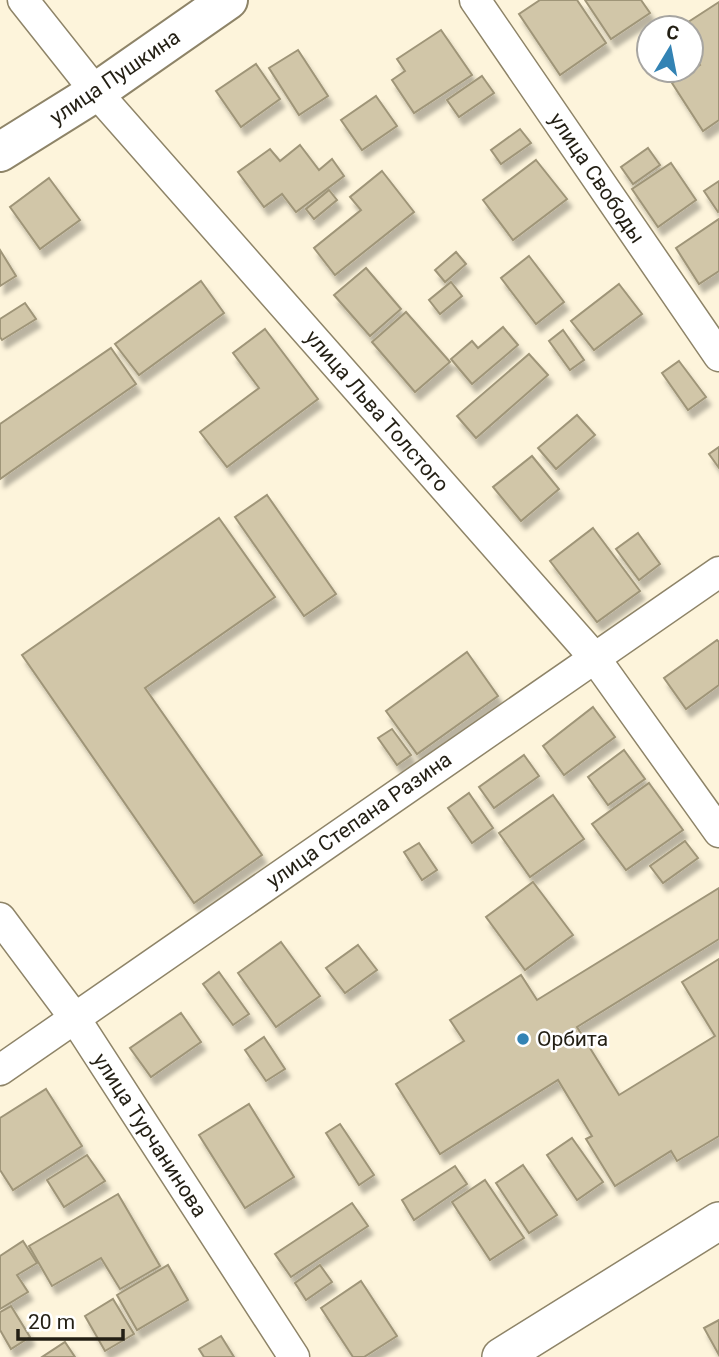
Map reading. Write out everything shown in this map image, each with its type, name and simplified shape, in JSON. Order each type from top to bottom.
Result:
[{"type":"main road","name":"улица Пушкина","points":[[0,152],[96,92],[228,0]]},
{"type":"street","name":"улица Льва Толстого","points":[[23,0],[96,92],[594,657],[719,832]]},
{"type":"street","name":"улица Свободы","points":[[475,0],[719,356]]},
{"type":"street","name":"улица Степана Разина","points":[[0,1070],[719,572]]},
{"type":"street","name":"улица Турчанинова","points":[[0,918],[74,1017],[294,1357]]},
{"type":"street","points":[[501,1357],[719,1221]]},
{"type":"building","points":[[540,0],[577,0],[606,43],[560,75],[519,14]]},
{"type":"building","points":[[585,0],[641,0],[650,13],[635,14],[635,23],[611,39]]},
{"type":"building","points":[[719,2],[719,120],[703,131],[673,84],[705,84],[705,14],[701,14]]},
{"type":"building","points":[[441,30],[472,75],[414,113],[392,80],[405,71],[397,59]]},
{"type":"building","points":[[298,50],[328,96],[299,115],[269,68]]},
{"type":"building","points":[[256,64],[280,99],[241,127],[216,91]]},
{"type":"building","points":[[482,76],[494,93],[459,117],[447,100]]},
{"type":"building","points":[[376,96],[397,126],[362,150],[341,120]]},
{"type":"building","points":[[520,129],[531,143],[501,164],[491,150]]},
{"type":"building","points":[[300,145],[319,170],[332,159],[344,176],[296,212],[282,194],[264,207],[238,172],[270,149],[280,161]]},
{"type":"building","points":[[648,148],[660,165],[633,184],[621,167]]},
{"type":"building","points":[[536,160],[567,199],[513,240],[483,200]]},
{"type":"building","points":[[671,163],[696,200],[658,227],[632,189]]},
{"type":"building","points":[[382,171],[414,212],[335,275],[314,248],[361,210],[350,197]]},
{"type":"building","points":[[49,178],[80,220],[40,249],[10,207]]},
{"type":"building","points":[[719,181],[719,211],[718,212],[704,191]]},
{"type":"building","points":[[329,190],[337,200],[314,219],[306,209]]},
{"type":"building","points":[[719,219],[719,271],[699,284],[676,248]]},
{"type":"building","points":[[0,250],[16,276],[0,286]]},
{"type":"building","points":[[456,252],[466,264],[445,282],[435,270]]},
{"type":"building","points":[[529,256],[564,302],[536,324],[501,278]]},
{"type":"building","points":[[366,268],[401,309],[370,336],[334,295]]},
{"type":"building","points":[[201,281],[224,313],[139,375],[115,344]]},
{"type":"building","points":[[451,282],[462,296],[440,314],[429,300]]},
{"type":"building","points":[[619,284],[642,314],[594,350],[571,321]]},
{"type":"building","points":[[25,303],[36,319],[2,340],[0,319]]},
{"type":"building","points":[[406,312],[450,362],[415,392],[372,342]]},
{"type":"building","points":[[503,327],[518,345],[472,384],[451,359],[472,341],[478,348]]},
{"type":"building","points":[[265,329],[318,399],[227,467],[200,432],[259,388],[233,353]]},
{"type":"building","points":[[563,330],[584,360],[570,370],[549,341]]},
{"type":"building","points":[[111,348],[136,384],[0,479],[0,424]]},
{"type":"building","points":[[529,354],[548,375],[476,438],[457,416]]},
{"type":"building","points":[[679,361],[706,397],[688,410],[662,373]]},
{"type":"building","points":[[577,415],[595,435],[556,469],[538,448]]},
{"type":"building","points":[[719,447],[719,468],[709,454]]},
{"type":"building","points":[[532,456],[559,489],[521,521],[493,487]]},
{"type":"building","points":[[267,495],[336,594],[304,616],[235,517]]},
{"type":"building","points":[[219,518],[275,597],[145,688],[262,855],[194,903],[22,655]]},
{"type":"building","points":[[593,528],[640,591],[597,622],[550,561]]},
{"type":"building","points":[[638,533],[660,564],[639,580],[616,549]]},
{"type":"building","points":[[717,640],[719,685],[686,709],[664,678]]},
{"type":"building","points":[[467,652],[498,696],[417,754],[386,711]]},
{"type":"building","points":[[593,707],[615,737],[564,775],[543,746]]},
{"type":"building","points":[[392,729],[411,755],[397,765],[378,738]]},
{"type":"building","points":[[624,750],[645,779],[608,805],[588,777]]},
{"type":"building","points":[[524,755],[539,776],[494,808],[479,787]]},
{"type":"building","points":[[649,783],[683,830],[626,870],[592,824]]},
{"type":"building","points":[[469,793],[493,828],[472,843],[448,808]]},
{"type":"building","points":[[553,795],[584,839],[530,877],[499,833]]},
{"type":"building","points":[[685,841],[698,858],[663,883],[650,866]]},
{"type":"building","points":[[419,843],[437,870],[422,880],[404,852]]},
{"type":"building","points":[[533,882],[573,935],[525,970],[486,917]]},
{"type":"building","name":"Орбита","points":[[719,888],[719,939],[577,1027],[619,1095],[715,1036],[682,982],[719,959],[719,1136],[677,1161],[671,1151],[615,1186],[586,1139],[592,1136],[558,1080],[440,1154],[396,1084],[464,1041],[450,1020],[521,975],[537,1000]]},
{"type":"building","points":[[281,942],[320,996],[276,1027],[238,973]]},
{"type":"building","points":[[358,945],[377,970],[345,993],[326,968]]},
{"type":"building","points":[[219,972],[249,1014],[233,1025],[203,984]]},
{"type":"building","points":[[181,1013],[201,1042],[151,1077],[130,1048]]},
{"type":"building","points":[[264,1037],[285,1069],[266,1081],[245,1050]]},
{"type":"building","points":[[46,1089],[82,1146],[13,1190],[0,1170],[0,1118]]},
{"type":"building","points":[[249,1104],[294,1177],[245,1208],[199,1135]]},
{"type":"building","points":[[340,1124],[374,1175],[359,1185],[326,1133]]},
{"type":"building","points":[[572,1138],[603,1182],[577,1200],[547,1155]]},
{"type":"building","points":[[87,1155],[105,1181],[64,1207],[47,1180]]},
{"type":"building","points":[[523,1165],[557,1215],[529,1233],[496,1183]]},
{"type":"building","points":[[455,1166],[467,1184],[414,1220],[402,1200]]},
{"type":"building","points":[[485,1180],[524,1238],[490,1260],[452,1202]]},
{"type":"building","points":[[118,1194],[160,1266],[120,1289],[101,1258],[52,1286],[29,1246]]},
{"type":"building","points":[[352,1203],[368,1226],[291,1277],[275,1254]]},
{"type":"building","points":[[23,1241],[37,1263],[17,1275],[28,1292],[0,1309],[0,1256]]},
{"type":"building","points":[[168,1265],[188,1300],[137,1330],[117,1295]]},
{"type":"building","points":[[320,1265],[332,1282],[306,1300],[295,1283]]},
{"type":"building","points":[[361,1281],[397,1336],[364,1357],[353,1357],[321,1308]]},
{"type":"building","points":[[113,1299],[134,1334],[105,1351],[85,1316]]},
{"type":"building","points":[[11,1306],[30,1337],[11,1349],[0,1330],[0,1312]]},
{"type":"building","points":[[719,1320],[719,1355],[704,1328]]},
{"type":"building","points":[[221,1336],[234,1357],[204,1357],[199,1349]]},
{"type":"building","points":[[65,1342],[75,1357],[42,1357]]},
{"type":"place","name":"Орбита","points":[[523,1039]]}]
